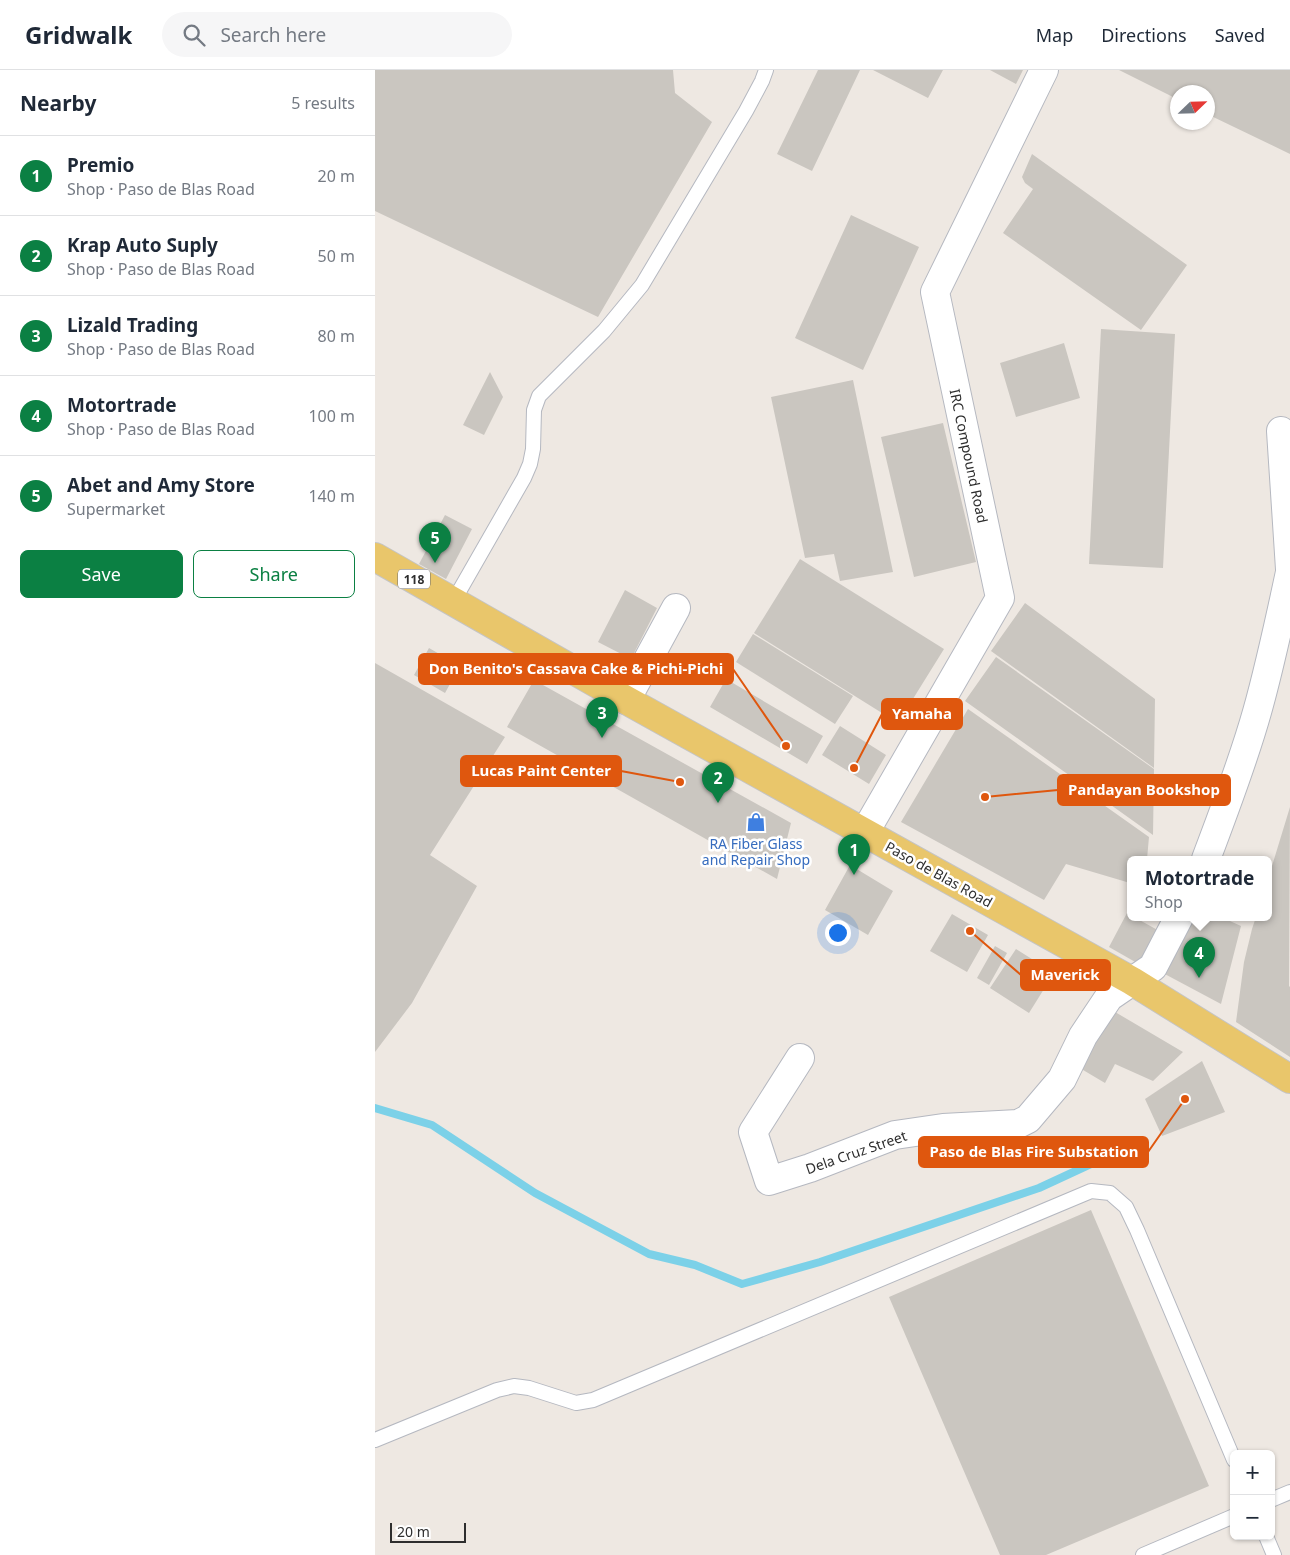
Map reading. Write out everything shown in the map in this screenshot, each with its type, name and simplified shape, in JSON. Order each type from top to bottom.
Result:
[{"type":"main road","name":"Paso de Blas Road","points":[[375,557],[626,700],[1132,981],[1290,1079]]},
{"type":"street","name":"IRC Compound Road","points":[[865,832],[999,598],[935,292],[1044,70]]},
{"type":"street","points":[[1207,856],[1257,714],[1273,653],[1290,570],[1281,431]]},
{"type":"street","points":[[626,700],[676,608]]},
{"type":"street","points":[[1132,981],[1153,967],[1177,921]]},
{"type":"street","name":"Dela Cruz Street","points":[[800,1058],[753,1132],[769,1181],[810,1168],[895,1136],[943,1128],[1018,1124],[1028,1119],[1062,1079],[1083,1036],[1109,997],[1132,981]]},
{"type":"lane","points":[[453,602],[524,478],[530,464],[533,449],[534,410],[539,396],[604,331],[641,285],[746,111],[763,81],[766,70]]},
{"type":"lane","points":[[375,1440],[497,1390],[514,1386],[529,1388],[576,1403],[593,1400],[1091,1191],[1110,1193],[1126,1207],[1230,1451]]},
{"type":"lane","points":[[1275,1498],[1290,1492]]},
{"type":"lane","points":[[1143,1555],[1230,1518]]},
{"type":"lane","points":[[1268,1540],[1274,1555]]},
{"type":"building","points":[[375,70],[673,70],[675,93],[712,122],[598,317],[375,211]]},
{"type":"building","points":[[818,70],[860,70],[812,171],[777,154]]},
{"type":"building","points":[[873,70],[943,70],[928,98]]},
{"type":"building","points":[[990,70],[1023,70],[1016,84]]},
{"type":"building","points":[[1119,70],[1290,70],[1290,154],[1215,118],[1215,85],[1170,85],[1170,96]]},
{"type":"building","points":[[1032,154],[1187,265],[1141,330],[1003,233],[1033,189],[1025,183],[1022,177]]},
{"type":"building","points":[[851,215],[919,247],[863,370],[795,338]]},
{"type":"building","points":[[1101,329],[1175,334],[1163,568],[1089,564]]},
{"type":"building","points":[[1064,343],[1080,398],[1016,417],[1000,363]]},
{"type":"building","points":[[490,372],[503,397],[484,435],[463,425]]},
{"type":"building","points":[[853,380],[893,572],[840,581],[834,554],[805,558],[771,397]]},
{"type":"building","points":[[943,423],[976,562],[914,577],[881,437]]},
{"type":"building","points":[[445,515],[472,529],[446,579],[419,564]]},
{"type":"building","points":[[800,559],[944,649],[898,723],[754,633]]},
{"type":"building","points":[[625,590],[657,608],[631,659],[598,642]]},
{"type":"building","points":[[1025,603],[1155,699],[1154,768],[991,651]]},
{"type":"building","points":[[753,634],[853,696],[835,724],[736,662]]},
{"type":"building","points":[[429,648],[460,666],[445,693],[414,675]]},
{"type":"building","points":[[996,657],[1154,769],[1153,835],[965,701]]},
{"type":"building","points":[[375,663],[505,737],[430,855],[477,886],[412,1003],[375,1052]]},
{"type":"building","points":[[726,679],[823,736],[807,764],[710,707]]},
{"type":"building","points":[[534,680],[791,823],[777,879],[507,727]]},
{"type":"building","points":[[968,709],[1149,837],[1147,856],[1127,856],[1127,882],[1066,864],[1044,900],[901,822]]},
{"type":"building","points":[[840,726],[886,755],[869,784],[822,755]]},
{"type":"building","points":[[1290,807],[1290,1057],[1236,1022],[1244,962],[1255,921],[1272,921],[1272,866]]},
{"type":"building","points":[[850,865],[893,891],[868,935],[825,910]]},
{"type":"building","points":[[1127,913],[1127,921],[1141,921],[1163,933],[1144,967],[1109,947]]},
{"type":"building","points":[[952,914],[988,935],[967,972],[930,951]]},
{"type":"building","points":[[1193,921],[1230,921],[1241,926],[1221,1004],[1161,972]]},
{"type":"building","points":[[995,946],[1007,953],[989,985],[977,978]]},
{"type":"building","points":[[1016,949],[1054,973],[1029,1013],[990,988]]},
{"type":"building","points":[[1110,1009],[1183,1052],[1153,1081],[1115,1064],[1105,1083],[1078,1067]]},
{"type":"building","points":[[1202,1061],[1225,1112],[1162,1136],[1145,1099]]},
{"type":"building","points":[[1091,1210],[1209,1486],[1046,1555],[1000,1555],[889,1297]]},
{"type":"waterway","points":[[375,1108],[432,1125],[535,1193],[649,1254],[695,1265],[742,1284],[820,1262],[1039,1188],[1093,1163]]},
{"type":"place","name":"Abet and Amy Store","points":[[435,563]]},
{"type":"place","name":"Lizald Trading","points":[[602,738]]},
{"type":"place","name":"Don Benito's Cassava Cake & Pichi-Pichi","points":[[786,746]]},
{"type":"place","name":"Yamaha","points":[[854,768]]},
{"type":"place","name":"Lucas Paint Center","points":[[680,782]]},
{"type":"place","name":"Pandayan Bookshop","points":[[985,797]]},
{"type":"place","name":"Krap Auto Suply","points":[[718,803]]},
{"type":"place","name":"RA Fiber Glass and Repair Shop","points":[[756,822]]},
{"type":"place","name":"Premio","points":[[854,875]]},
{"type":"place","name":"Maverick","points":[[970,931]]},
{"type":"place","name":"Motortrade","points":[[1199,978]]},
{"type":"place","name":"Paso de Blas Fire Substation","points":[[1185,1099]]}]
